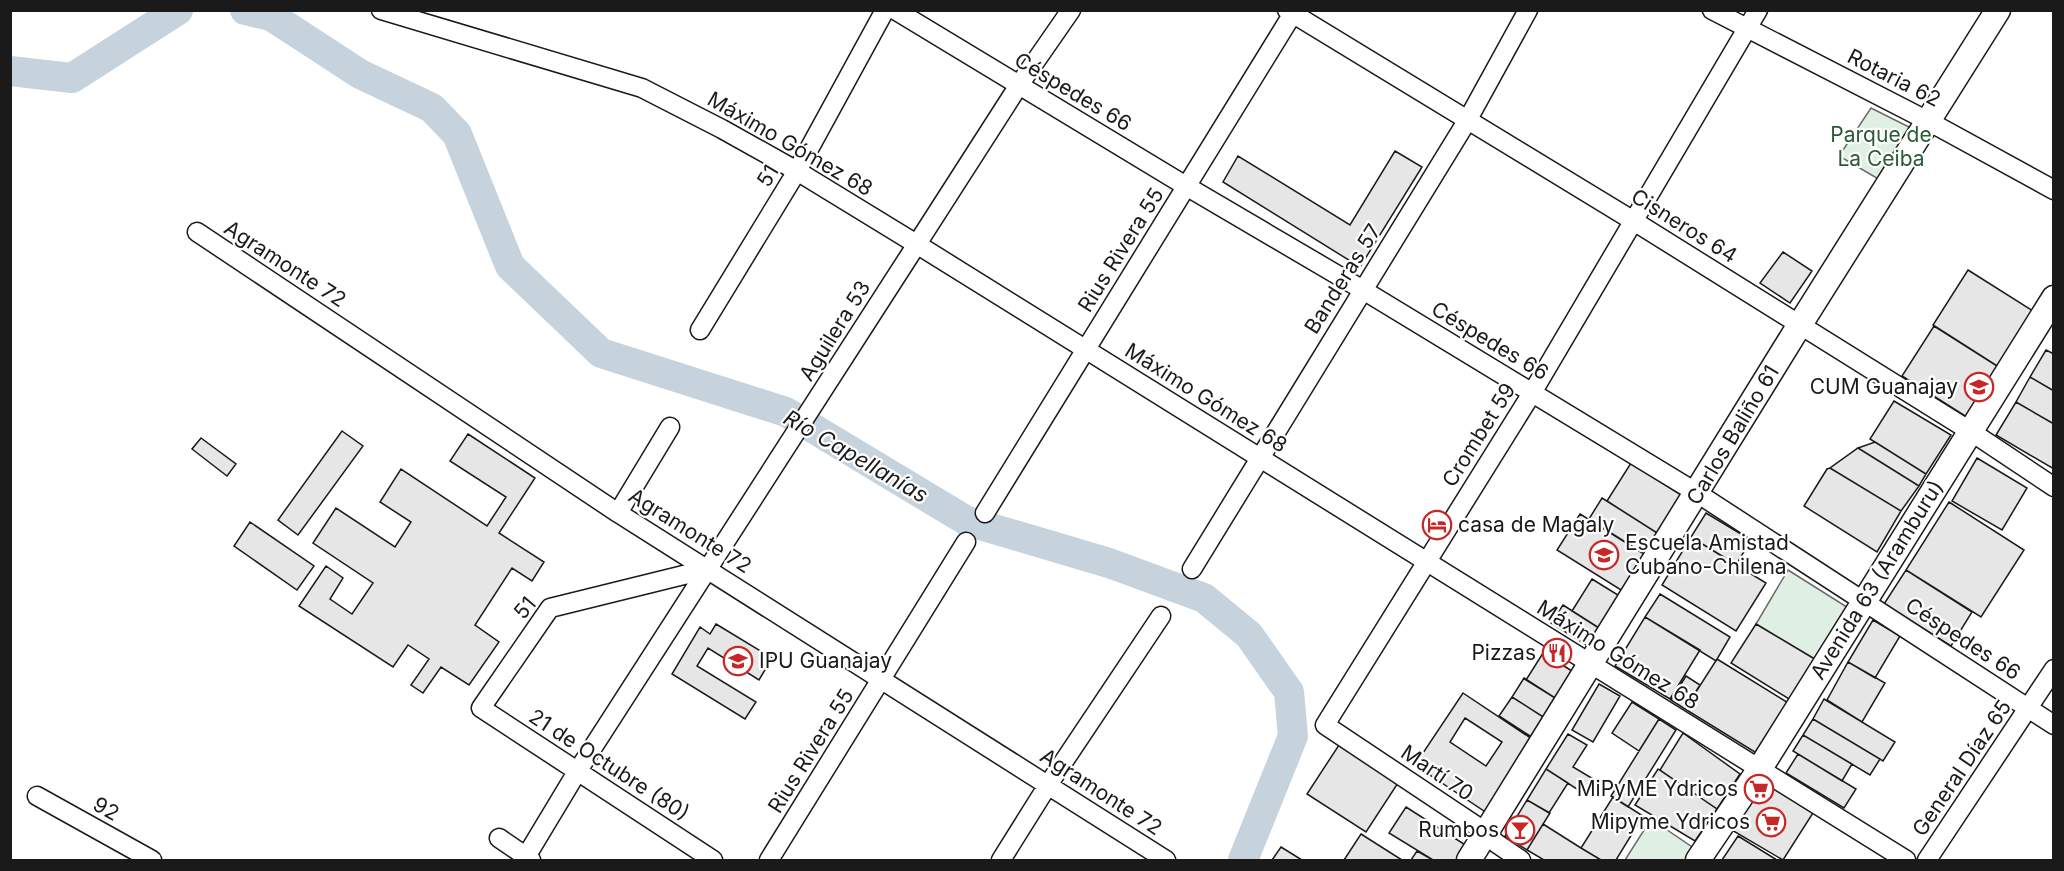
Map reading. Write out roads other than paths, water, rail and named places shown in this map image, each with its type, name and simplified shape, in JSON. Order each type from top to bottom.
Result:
[{"type":"main road","name":"Carlos Baliño 61","points":[[1469,861],[1799,326],[1998,10]]},
{"type":"main road","name":"Avenida 63 (Aramburu)","points":[[1698,861],[1759,770],[2054,297]]},
{"type":"street","name":"Máximo Gómez 68","points":[[381,10],[642,88],[722,129],[797,171],[918,245],[1906,861]]},
{"type":"street","name":"51","points":[[700,330],[797,171],[885,10]]},
{"type":"street","name":"Céspedes 66","points":[[895,10],[1363,290],[1697,494],[2054,725]]},
{"type":"street","name":"Aguilera 53","points":[[527,859],[577,772],[1019,85],[1071,10]]},
{"type":"street","name":"Banderas 57","points":[[1192,569],[1467,121],[1528,10]]},
{"type":"street","name":"Rotaria 62","points":[[1712,10],[1928,121],[2054,190]]},
{"type":"street","name":"Crombet 59","points":[[1325,725],[1532,393],[1758,10]]},
{"type":"street","name":"Cisneros 64","points":[[1292,12],[1632,220],[1970,431],[2054,487]]},
{"type":"street","name":"Rius Rivera 55","points":[[985,513],[1292,12]]},
{"type":"street","name":"Agramonte 72","points":[[197,232],[618,513],[1166,861]]},
{"type":"street","points":[[618,513],[670,427]]},
{"type":"street","name":"Rius Rivera 55","points":[[769,861],[966,542]]},
{"type":"street","name":"51","points":[[481,708],[550,608],[708,569]]},
{"type":"street","points":[[1001,861],[1048,785],[1161,616]]},
{"type":"street","name":"General Díaz 65","points":[[1927,861],[2054,669]]},
{"type":"street","name":"21 de Octubre (80)","points":[[481,708],[713,861]]},
{"type":"street","name":"Martí 70","points":[[1325,725],[1485,833],[1521,861]]},
{"type":"street","name":"92","points":[[38,796],[152,861]]},
{"type":"street","points":[[499,838],[527,859]]},
{"type":"waterway","name":"Río Capellanías","points":[[10,71],[72,78],[178,10]]},
{"type":"waterway","name":"Río Capellanías","points":[[245,10],[271,16],[360,74],[432,108],[457,134],[510,266],[601,353],[786,412],[967,521],[1109,563],[1204,598],[1249,635],[1289,692],[1293,736],[1243,860]]},
{"type":"place","name":"CUM Guanajay","points":[[1979,387]]},
{"type":"place","name":"casa de Magaly","points":[[1437,525]]},
{"type":"place","name":"Escuela Amistad Cubano-Chilena","points":[[1604,555]]},
{"type":"place","name":"Pizzas","points":[[1557,653]]},
{"type":"place","name":"IPU Guanajay","points":[[738,661]]},
{"type":"place","name":"MiPyME Ydricos","points":[[1759,789]]},
{"type":"place","name":"Mipyme Ydricos","points":[[1771,822]]},
{"type":"place","name":"Rumbos","points":[[1520,830]]},
{"type":"park label","name":"Parque de La Ceiba","points":[[1881,147]]}]
